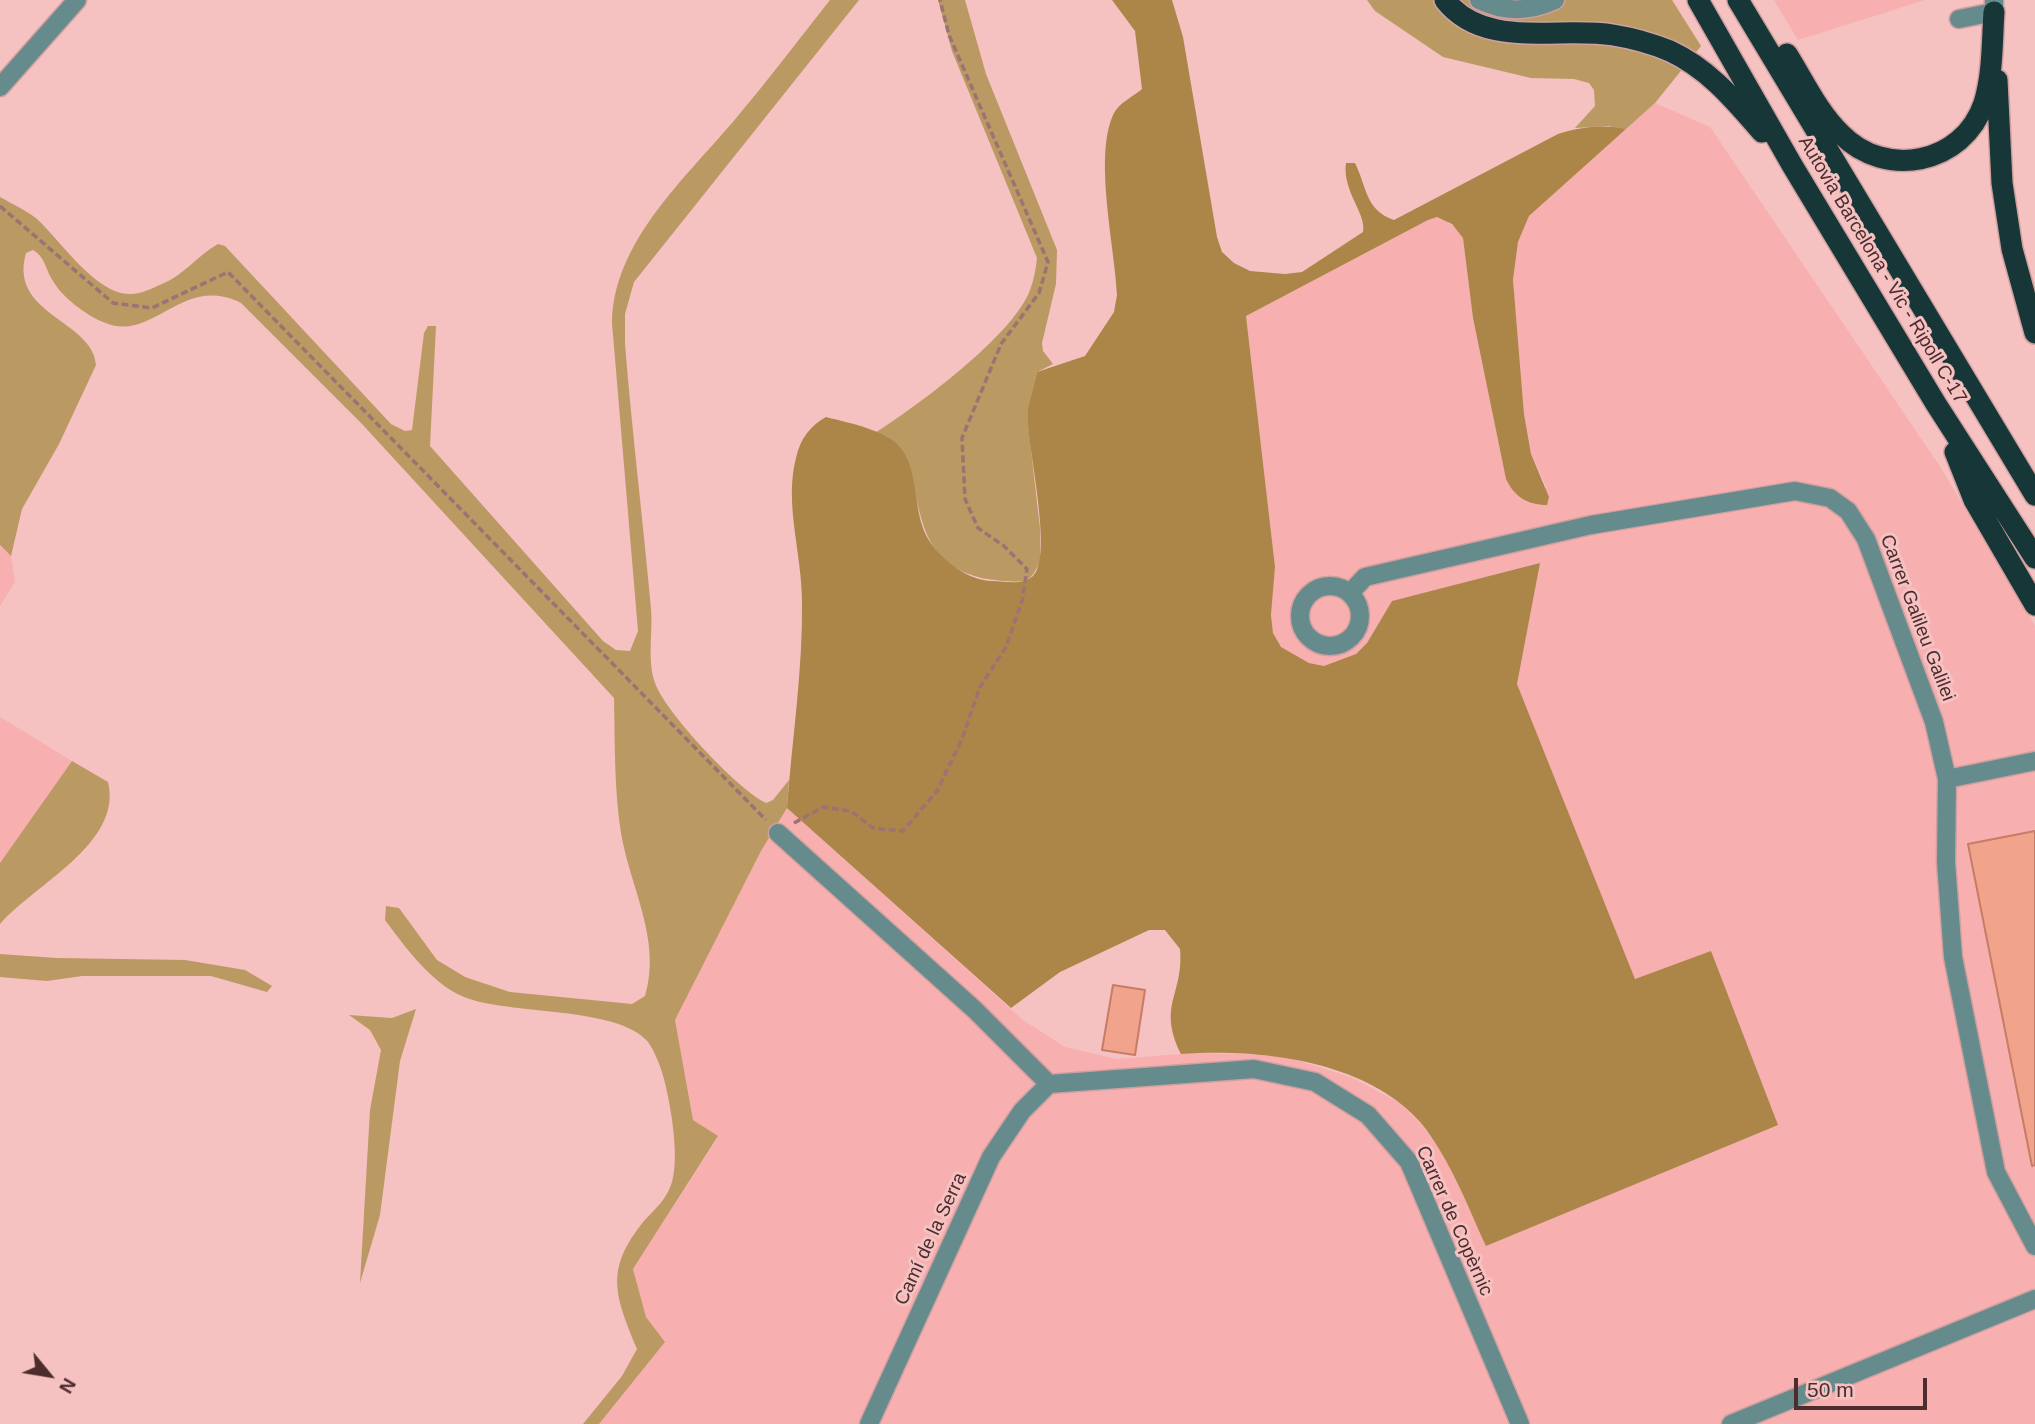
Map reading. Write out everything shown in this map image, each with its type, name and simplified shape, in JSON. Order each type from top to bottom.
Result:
[{"type":"highway","points":[[1445,0],[1465,17],[1492,29],[1612,34],[1668,50],[1688,60],[1724,88],[1792,165]]},
{"type":"highway","name":"Autovia Barcelona - Vic - Ripoll C-17","points":[[1698,0],[1792,165],[1936,404],[2033,556]]},
{"type":"highway","name":"Autovia Barcelona - Vic - Ripoll C-17","points":[[1738,0],[2035,495]]},
{"type":"highway","points":[[1754,0],[1834,127],[1864,153],[1889,161],[1919,161],[1948,150],[1975,121],[1988,84],[1979,9]]},
{"type":"highway","points":[[1979,9],[2012,249],[2035,333]]},
{"type":"highway","points":[[1936,404],[1974,500],[2035,606]]},
{"type":"street","points":[[0,87],[77,0]]},
{"type":"street","points":[[1479,0],[1491,6],[1517,10],[1555,0]]},
{"type":"street","name":"Carrer Galileu Galilei","points":[[1350,593],[1365,577],[1591,525],[1795,491],[1830,498],[1848,510],[1866,539],[1934,722],[1947,779],[1946,862],[1953,957],[1996,1172],[2035,1246]]},
{"type":"street","points":[[1947,779],[2035,761]]},
{"type":"street","points":[[778,833],[975,1010],[1049,1084]]},
{"type":"street","name":"Carrer de Copèrnic","points":[[1049,1084],[1254,1069],[1314,1082],[1360,1109],[1388,1135],[1409,1162],[1520,1424]]},
{"type":"street","name":"Camí de la Serra","points":[[869,1424],[991,1157],[1022,1111],[1049,1084]]},
{"type":"street","points":[[1731,1424],[2035,1299]]},
{"type":"path","points":[[0,206],[113,303],[152,308],[228,272],[778,833],[823,807],[851,811],[873,828],[903,831],[937,791],[962,739],[981,687],[1006,647],[1022,601],[1027,569],[1004,546],[978,528],[965,499],[962,438],[1001,344],[1039,293],[1048,262],[949,35],[940,0]]},
{"type":"shaded area","points":[[830,0],[859,0],[634,282],[625,314],[625,344],[651,609],[651,656],[655,683],[661,696],[687,730],[721,767],[754,795],[766,803],[773,800],[789,780],[787,808],[761,851],[675,1020],[693,1120],[718,1136],[633,1269],[646,1317],[665,1342],[599,1424],[583,1424],[622,1376],[637,1349],[619,1298],[618,1269],[631,1238],[664,1199],[672,1182],[675,1157],[673,1127],[658,1061],[648,1042],[634,1030],[613,1022],[483,1003],[452,991],[420,964],[385,920],[386,906],[399,908],[437,960],[465,977],[510,992],[632,1004],[645,996],[650,954],[643,914],[621,833],[616,782],[614,698],[362,424],[241,303],[220,296],[201,297],[184,302],[137,325],[121,327],[96,319],[68,299],[53,281],[43,260],[33,250],[26,253],[24,274],[29,290],[39,304],[81,337],[91,350],[96,365],[59,444],[22,509],[11,556],[0,545],[0,197],[37,219],[92,277],[118,292],[135,294],[151,289],[177,276],[218,244],[225,246],[391,424],[405,431],[412,430],[424,333],[428,326],[436,326],[430,446],[603,641],[616,650],[630,651],[638,631],[612,323],[616,293],[625,265],[656,212],[749,103]]},
{"type":"shaded area","points":[[938,0],[965,0],[986,74],[1057,250],[1056,284],[1042,343],[1043,351],[1053,364],[1037,372],[1028,407],[1040,528],[1040,561],[1034,574],[1022,581],[1003,581],[966,573],[942,558],[928,537],[907,465],[895,446],[875,433],[962,369],[1005,328],[1030,290],[1036,266],[1037,258],[952,51]]},
{"type":"shaded area","points":[[1112,0],[1172,0],[1183,37],[1217,237],[1222,252],[1234,263],[1250,271],[1285,274],[1302,272],[1363,232],[1361,218],[1348,183],[1346,163],[1355,163],[1372,204],[1384,216],[1394,220],[1558,134],[1592,127],[1626,129],[1529,216],[1518,242],[1513,280],[1524,414],[1531,454],[1549,497],[1547,505],[1522,498],[1506,479],[1473,318],[1463,238],[1452,224],[1437,217],[1428,220],[1246,316],[1275,567],[1271,615],[1273,633],[1281,647],[1309,663],[1324,666],[1356,654],[1367,643],[1392,601],[1540,563],[1517,684],[1635,979],[1711,951],[1778,1125],[1486,1246],[1457,1183],[1431,1137],[1421,1123],[1398,1102],[1372,1085],[1342,1072],[1277,1057],[1243,1053],[1181,1054],[1171,1023],[1180,949],[1165,930],[1149,930],[1060,972],[1011,1008],[787,808],[802,627],[801,583],[793,511],[793,475],[800,445],[815,425],[826,417],[868,428],[897,444],[903,451],[912,473],[924,531],[935,549],[957,569],[974,578],[1013,582],[1024,581],[1033,576],[1039,565],[1040,527],[1028,424],[1028,407],[1037,372],[1085,356],[1114,312],[1117,295],[1107,202],[1105,152],[1108,131],[1116,109],[1142,89],[1135,31]]},
{"type":"shaded area","points":[[1367,0],[1672,0],[1701,46],[1655,103],[1626,129],[1608,126],[1575,128],[1595,106],[1594,90],[1589,83],[1574,79],[1531,78],[1443,57],[1375,11]]},
{"type":"shaded area","points":[[1774,0],[1925,0],[1798,40]]},
{"type":"shaded area","points":[[1655,103],[1710,127],[1941,468],[2035,626],[2035,1424],[599,1424],[665,1342],[646,1317],[633,1269],[718,1137],[693,1120],[675,1020],[761,851],[787,808],[1023,1020],[1065,1047],[1117,1059],[1192,1053],[1282,1055],[1353,1078],[1398,1102],[1422,1125],[1443,1154],[1487,1246],[1711,952],[1635,979],[1517,684],[1539,564],[1392,601],[1367,643],[1356,655],[1342,661],[1324,666],[1309,663],[1281,647],[1273,633],[1271,615],[1275,567],[1246,316],[1428,220],[1437,217],[1445,220],[1458,230],[1463,238],[1473,318],[1506,479],[1547,488],[1531,454],[1524,414],[1513,280],[1518,242],[1529,216]]},
{"type":"shaded area","points":[[0,546],[11,556],[15,582],[0,606]]},
{"type":"shaded area","points":[[0,717],[72,761],[0,863]]},
{"type":"shaded area","points":[[72,761],[108,782],[109,804],[102,824],[90,843],[73,861],[0,924],[0,863]]},
{"type":"shaded area","points":[[0,954],[57,958],[185,960],[245,970],[272,986],[267,992],[211,976],[82,976],[47,981],[0,977]]},
{"type":"shaded area","points":[[416,1009],[400,1061],[380,1215],[360,1283],[370,1110],[381,1050],[370,1030],[349,1015],[392,1018]]},
{"type":"building","points":[[2035,831],[2035,1165],[2032,1166],[1968,844]]},
{"type":"building","points":[[1113,985],[1145,990],[1135,1055],[1102,1050]]}]
